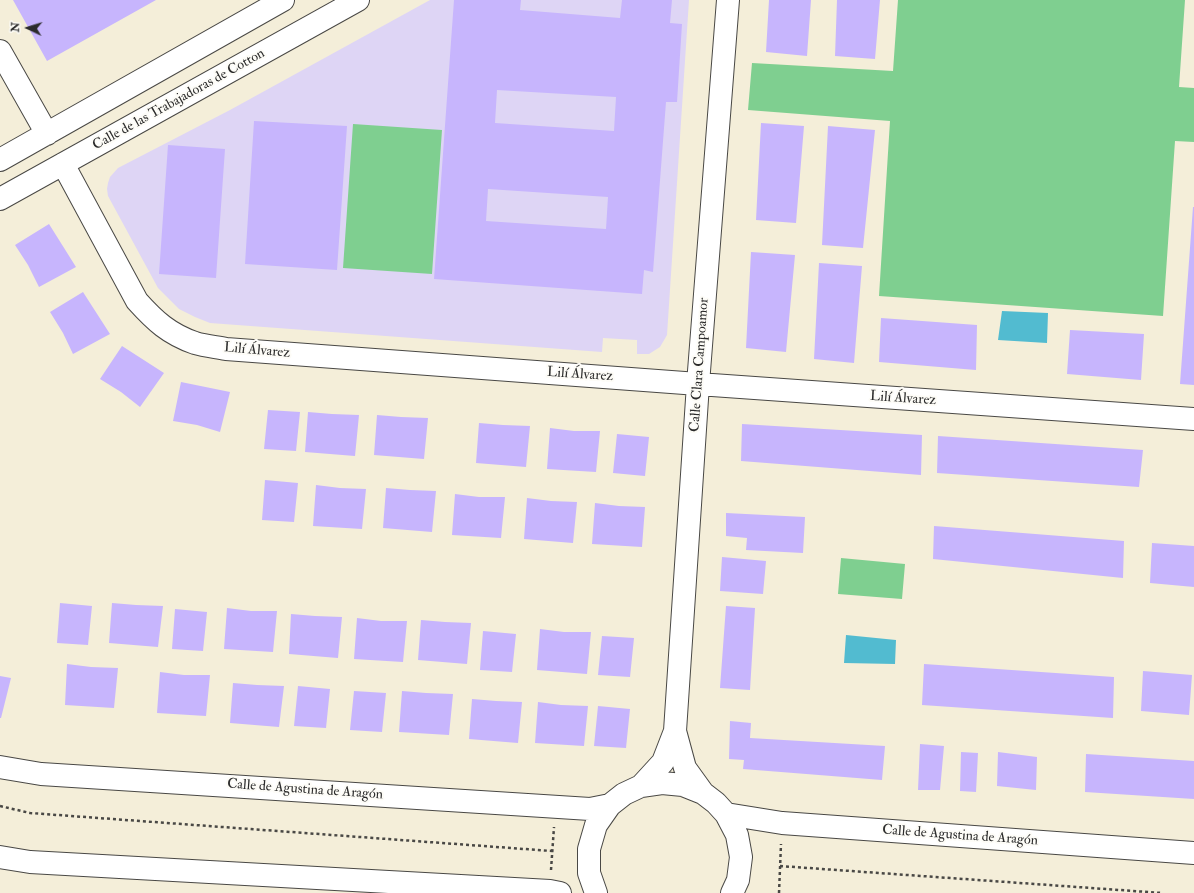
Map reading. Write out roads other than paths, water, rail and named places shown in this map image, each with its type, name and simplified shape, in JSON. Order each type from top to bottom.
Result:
[{"type":"street","points":[[0,160],[283,0]]},
{"type":"street","name":"Calle de las Trabajadoras de Cotton","points":[[0,199],[358,0]]},
{"type":"street","name":"Calle Clara Campoamor","points":[[703,793],[685,768],[675,731],[698,384],[728,0]]},
{"type":"street","points":[[0,51],[47,134]]},
{"type":"street","name":"Lilí Álvarez","points":[[63,164],[137,302],[153,319],[171,333],[195,343],[226,349],[1194,419]]},
{"type":"street","name":"Calle Clara Campoamor","points":[[641,786],[662,762],[675,731]]},
{"type":"street","name":"Calle de Agustina de Aragón","points":[[0,767],[41,774],[555,807],[590,809],[610,805]]},
{"type":"street","points":[[596,893],[589,873],[589,849],[596,825],[610,805],[624,794],[641,786],[662,783],[684,785],[703,793],[716,803],[726,814],[737,835],[741,857],[738,880],[732,893]]},
{"type":"street","name":"Calle de Agustina de Aragón","points":[[726,814],[782,823],[1194,852]]},
{"type":"street","points":[[0,857],[30,862],[555,892]]},
{"type":"water","points":[[1002,311],[1048,313],[1047,343],[998,340]]},
{"type":"water","points":[[846,635],[896,640],[895,664],[844,663]]}]
